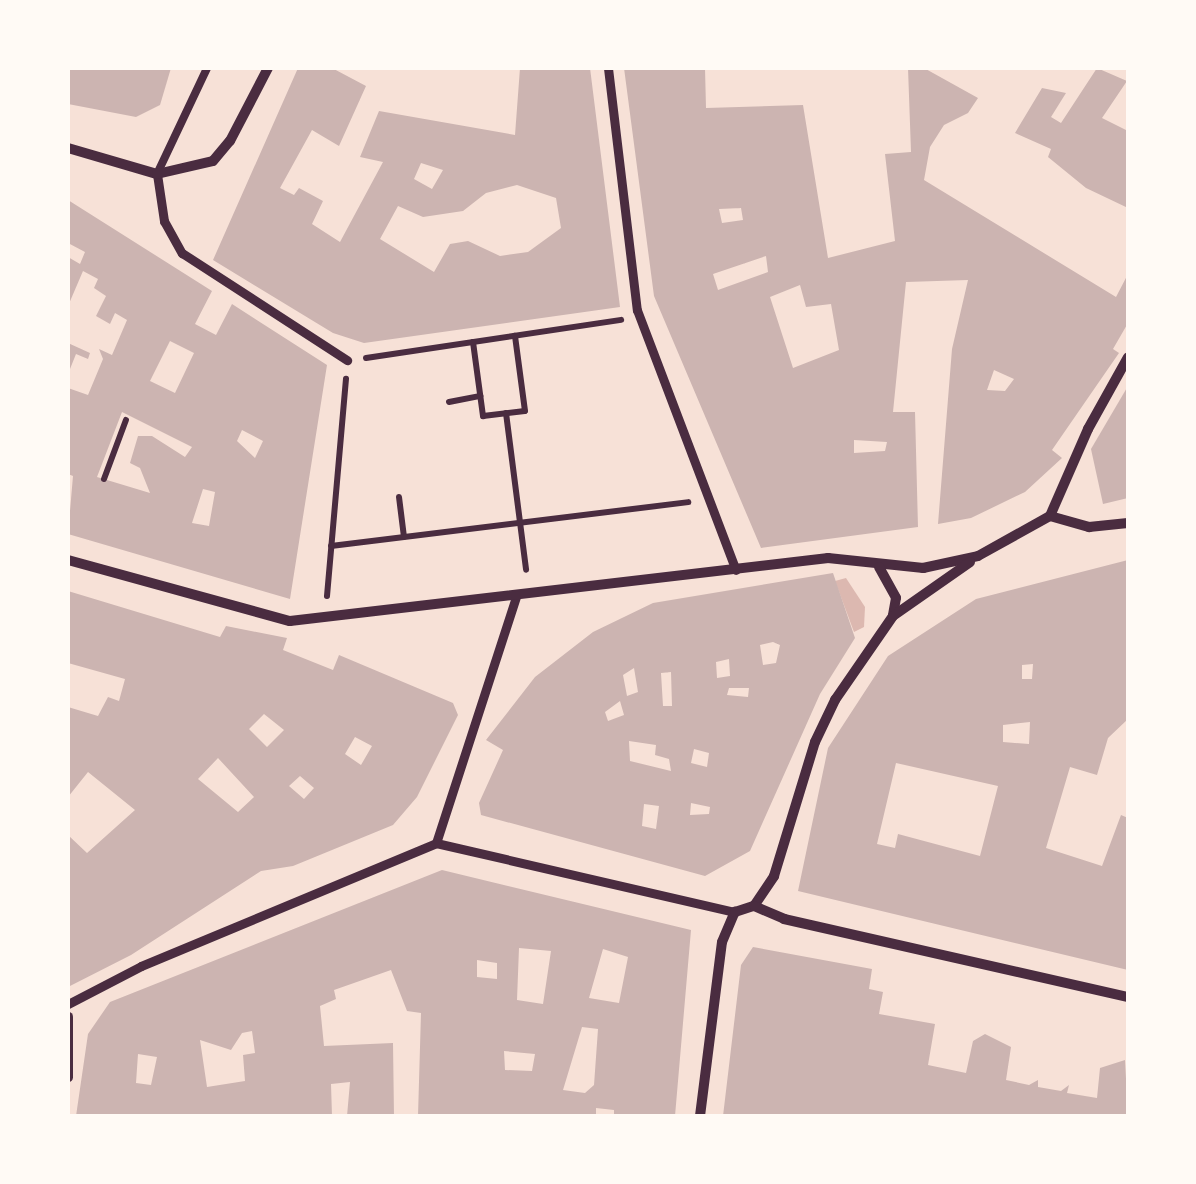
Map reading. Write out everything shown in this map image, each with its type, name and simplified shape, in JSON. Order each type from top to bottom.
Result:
[{"type":"street","points":[[68,148],[158,174],[212,161],[230,141],[268,68]]},
{"type":"street","points":[[608,68],[638,314],[736,570]]},
{"type":"street","points":[[158,174],[164,221],[182,253],[347,360]]},
{"type":"street","points":[[68,1004],[141,966],[436,842],[735,912],[754,906],[774,876],[828,714],[893,616],[978,556],[1050,516],[1088,429],[1128,358]]},
{"type":"street","points":[[1050,516],[1089,527],[1128,524]]},
{"type":"street","points":[[68,560],[290,620],[516,598],[828,558],[923,568],[978,556]]},
{"type":"street","points":[[879,566],[896,598],[893,616]]},
{"type":"street","points":[[436,842],[516,598]]},
{"type":"street","points":[[754,906],[784,920],[1128,997]]},
{"type":"street","points":[[700,1116],[722,942],[735,912]]},
{"type":"street","points":[[68,1016],[68,1077]]},
{"type":"lane","points":[[158,174],[206,68]]},
{"type":"path","points":[[326,617],[347,360],[638,314]]},
{"type":"path","points":[[473,342],[483,416],[525,411],[515,336]]},
{"type":"path","points":[[449,402],[480,396]]},
{"type":"path","points":[[506,413],[529,596]]},
{"type":"path","points":[[104,480],[126,420]]},
{"type":"path","points":[[399,496],[404,537]]},
{"type":"path","points":[[332,546],[709,499]]},
{"type":"shaded area","points":[[846,578],[865,607],[864,627],[854,632],[835,581]]},
{"type":"building","points":[[68,68],[171,68],[160,105],[136,117],[68,104]]},
{"type":"building","points":[[298,68],[332,68],[366,86],[339,146],[312,130],[280,188],[294,195],[299,188],[323,201],[312,224],[340,242],[383,162],[360,157],[379,111],[515,135],[520,68],[590,68],[620,307],[364,343],[333,333],[213,260]],"holes":[[[421,163],[443,170],[432,189],[414,179]],[[517,185],[556,198],[561,228],[528,252],[500,256],[468,241],[450,244],[434,272],[380,239],[398,206],[423,217],[463,211],[486,193]]]},
{"type":"building","points":[[624,68],[705,68],[706,108],[803,105],[828,258],[895,241],[885,154],[911,152],[908,68],[924,68],[978,98],[968,113],[944,125],[930,147],[924,180],[1116,297],[1128,274],[1128,323],[1113,349],[1119,353],[1052,450],[1062,458],[1025,492],[971,518],[938,524],[952,349],[968,280],[906,282],[893,412],[915,412],[918,527],[761,548],[654,296]],"holes":[[[741,208],[743,220],[722,223],[719,209]],[[766,256],[768,272],[718,290],[713,274]],[[800,285],[806,307],[831,304],[839,350],[793,368],[770,297]],[[994,370],[1014,379],[1005,391],[987,390]],[[854,440],[887,442],[885,451],[854,453]]]},
{"type":"building","points":[[1097,68],[1127,81],[1102,118],[1128,131],[1128,208],[1086,188],[1048,157],[1051,149],[1015,133],[1042,88],[1066,93],[1051,117],[1061,123]]},
{"type":"building","points":[[68,200],[212,291],[195,324],[216,335],[232,304],[327,365],[290,599],[68,534],[73,476],[68,474],[68,388],[88,395],[103,359],[99,349],[112,355],[127,320],[115,313],[110,324],[96,316],[106,296],[94,288],[98,279],[83,271],[68,306],[68,257],[80,264],[85,252],[68,243]],"holes":[[[170,341],[194,353],[175,393],[150,381]],[[122,412],[192,447],[185,457],[152,436],[138,436],[130,463],[140,468],[150,493],[97,477]],[[242,430],[263,441],[255,458],[237,441]],[[203,489],[215,492],[209,526],[192,523]]]},
{"type":"building","points":[[68,343],[90,353],[88,359],[76,354],[68,374]]},
{"type":"building","points":[[1128,386],[1128,498],[1103,504],[1091,449]]},
{"type":"building","points":[[1128,560],[1128,719],[1108,738],[1097,775],[1070,767],[1046,848],[1102,866],[1121,815],[1128,818],[1128,970],[798,891],[828,748],[888,656],[976,599]],"holes":[[[1033,664],[1032,679],[1022,679],[1022,665]],[[1030,722],[1029,744],[1003,742],[1003,725]],[[896,763],[998,786],[980,856],[898,834],[895,848],[877,844]]]},
{"type":"building","points":[[833,573],[855,638],[820,694],[750,851],[705,876],[481,815],[479,803],[503,750],[486,740],[535,677],[593,632],[653,603]],"holes":[[[760,645],[780,645],[776,663],[763,665]],[[729,659],[730,676],[717,678],[716,662]],[[634,668],[638,692],[627,696],[623,675]],[[671,672],[672,706],[663,706],[661,673]],[[729,688],[749,688],[748,697],[727,695]],[[620,701],[624,715],[608,721],[605,712]],[[629,741],[656,745],[655,755],[669,759],[671,771],[630,761]],[[694,749],[709,753],[707,767],[691,763]],[[691,803],[710,807],[709,814],[690,815]],[[644,804],[659,806],[656,829],[642,826]]]},
{"type":"building","points":[[68,591],[220,637],[226,626],[287,638],[283,650],[333,670],[339,655],[453,703],[458,715],[417,797],[393,825],[293,866],[261,871],[131,955],[68,987],[68,835],[87,853],[135,810],[88,772],[68,797],[68,707],[98,716],[108,697],[119,701],[125,679],[68,663]],"holes":[[[264,714],[284,730],[267,747],[249,729]],[[355,737],[372,746],[361,765],[345,754]],[[218,758],[254,797],[238,812],[198,779]],[[300,776],[314,788],[304,799],[289,786]]]},
{"type":"building","points":[[442,870],[691,930],[675,1116],[614,1116],[614,1110],[596,1108],[596,1116],[418,1116],[421,1013],[407,1011],[391,970],[334,990],[336,999],[320,1006],[324,1046],[393,1043],[394,1116],[347,1116],[350,1082],[331,1084],[332,1116],[76,1116],[88,1034],[110,1002]],"holes":[[[519,948],[551,951],[543,1004],[517,1000]],[[603,949],[628,957],[619,1003],[589,998]],[[477,960],[497,963],[497,979],[477,977]],[[582,1027],[598,1029],[594,1085],[585,1093],[563,1090]],[[252,1031],[255,1053],[243,1055],[245,1081],[207,1087],[200,1040],[231,1050],[242,1033]],[[504,1051],[535,1054],[532,1071],[505,1070]],[[138,1054],[157,1057],[151,1085],[136,1083]]]},
{"type":"building","points":[[753,947],[872,969],[869,989],[883,992],[879,1014],[935,1024],[928,1065],[966,1073],[973,1041],[985,1034],[1011,1047],[1006,1080],[1029,1085],[1038,1080],[1038,1087],[1061,1091],[1069,1085],[1067,1093],[1097,1098],[1100,1068],[1125,1060],[1128,1116],[723,1116],[741,965]]}]
